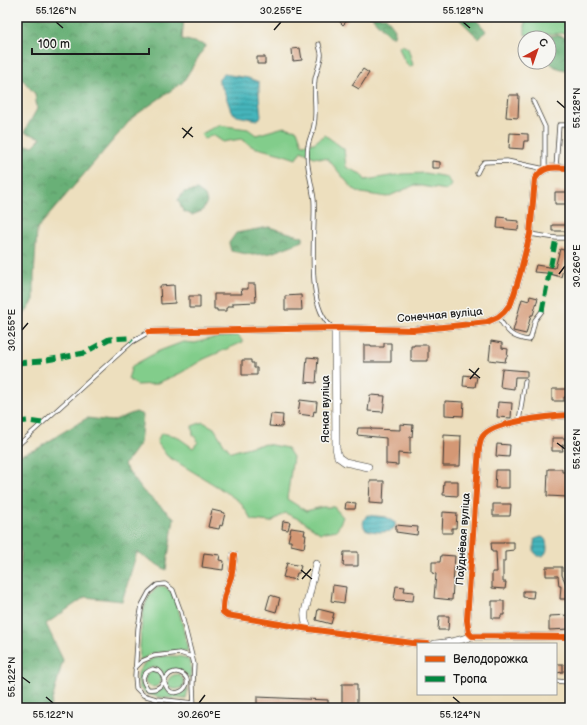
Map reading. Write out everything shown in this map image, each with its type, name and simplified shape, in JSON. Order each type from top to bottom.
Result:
[{"type":"street","name":"Сонечная вуліца","points":[[149,332],[335,328],[412,330],[488,322],[498,317],[511,303],[530,234],[535,179],[539,172],[545,168]]},
{"type":"street","points":[[545,168],[570,168]]},
{"type":"street","name":"Ясная вуліца","points":[[335,328],[336,448],[338,457],[345,462],[368,467]]},
{"type":"street","name":"Паўднёвая вуліца","points":[[472,636],[468,633],[467,620],[480,442],[483,436],[493,429],[519,421],[547,416],[570,415]]},
{"type":"street","points":[[234,555],[223,608],[223,612],[227,615],[309,629],[417,643]]},
{"type":"street","points":[[309,629],[305,624],[304,619],[316,564]]},
{"type":"street","points":[[448,643],[472,636],[570,637]]},
{"type":"lane","points":[[319,44],[322,56],[315,81],[314,126],[308,146],[315,224],[313,256],[318,303],[327,323],[335,328]]},
{"type":"lane","points":[[477,173],[480,166],[484,162],[507,161],[545,168],[545,128],[533,101]]},
{"type":"lane","points":[[556,168],[559,126],[570,125]]},
{"type":"lane","points":[[530,234],[570,238]]},
{"type":"lane","points":[[498,317],[508,333],[529,340],[535,320],[542,311]]},
{"type":"lane","points":[[17,446],[132,342],[149,332]]},
{"type":"lane","points":[[519,421],[524,381]]},
{"type":"lane","points":[[567,572],[570,578]]},
{"type":"lane","points":[[166,584],[173,590],[181,612],[192,657],[194,664],[194,706],[143,695],[136,688],[135,668],[138,628],[142,605],[149,592],[157,585],[166,584]]},
{"type":"lane","points":[[135,668],[142,661],[154,656],[180,652],[192,657]]},
{"type":"lane","points":[[557,681],[567,682],[570,652]]},
{"type":"lane","points":[[164,682],[160,687],[148,689],[143,683],[143,677],[147,671],[153,669],[159,671],[163,676],[164,682],[167,689],[172,693],[179,692],[184,689],[187,684],[187,679],[184,674],[172,672],[164,682]]},
{"type":"lane","points":[[187,684],[193,684]]},
{"type":"green space","points":[[17,17],[184,17],[182,39],[206,45],[183,82],[133,117],[37,229],[34,300],[17,324],[17,146],[33,146],[41,138],[24,132],[37,109],[35,94],[23,80],[17,80]]},
{"type":"green space","points":[[372,17],[386,17],[395,29],[394,36],[389,36]]},
{"type":"green space","points":[[457,17],[474,17],[486,31],[479,39]]},
{"type":"green space","points":[[525,17],[570,17],[570,33],[557,34],[557,30],[525,30]]},
{"type":"green space","points":[[557,35],[570,39],[570,73],[557,68]]},
{"type":"green space","points":[[402,45],[408,48],[413,65],[409,67],[403,58],[399,47]]},
{"type":"green space","points":[[218,125],[248,129],[256,135],[284,127],[297,130],[302,144],[314,143],[325,135],[344,149],[346,167],[361,174],[365,180],[403,174],[425,173],[447,177],[451,185],[447,190],[415,185],[387,197],[361,193],[352,188],[328,159],[314,157],[301,151],[296,159],[253,147],[241,139],[223,142],[213,135],[204,139],[201,134]]},
{"type":"green space","points":[[197,190],[205,196],[207,202],[202,211],[192,215],[183,211],[178,200],[184,192]]},
{"type":"green space","points":[[269,227],[303,237],[303,241],[271,253],[253,255],[231,251],[229,243],[236,233]]},
{"type":"green space","points":[[238,335],[243,342],[204,359],[179,374],[155,384],[137,385],[128,379],[132,366],[159,351],[183,342],[195,343],[213,338]]},
{"type":"green space","points":[[136,412],[143,415],[140,443],[124,465],[143,491],[174,518],[166,570],[137,552],[122,601],[85,597],[46,624],[63,660],[50,708],[17,708],[17,579],[19,576],[21,554],[17,538],[17,456],[37,449],[87,418],[112,421]]},
{"type":"green space","points":[[203,422],[214,428],[231,452],[266,444],[287,448],[293,457],[287,499],[306,511],[322,507],[334,507],[343,517],[337,530],[320,533],[303,521],[285,513],[271,522],[252,520],[240,502],[167,456],[157,442],[161,433],[176,436],[193,448],[198,442],[193,434],[192,426]]},
{"type":"green space","points":[[161,586],[167,588],[171,592],[178,607],[188,651],[153,653],[139,661],[142,618],[146,602],[151,593]]},
{"type":"green space","points":[[161,656],[177,656],[189,660],[191,667],[190,679],[178,670],[171,671],[165,677],[162,671],[156,667],[147,669],[142,674],[141,683],[144,688],[152,692],[163,687],[171,693],[180,694],[188,688],[186,699],[164,698],[147,694],[139,687],[138,672],[146,662]]},
{"type":"green space","points":[[153,671],[159,673],[161,679],[159,685],[153,687],[147,685],[145,679],[147,673]]},
{"type":"green space","points":[[179,674],[183,679],[184,686],[179,689],[171,688],[168,685],[169,678]]},
{"type":"water","points":[[224,74],[248,78],[259,82],[261,117],[257,120],[237,116],[231,111],[224,91],[219,83],[219,78]]},
{"type":"water","points":[[367,515],[386,517],[395,522],[395,527],[391,531],[384,532],[375,532],[365,529],[363,522]]},
{"type":"water","points":[[541,537],[545,538],[547,550],[543,556],[538,556],[534,552],[534,543],[535,539]]},
{"type":"building","points":[[335,17],[345,17],[348,20],[343,25]]},
{"type":"building","points":[[300,48],[302,60],[293,61],[292,49]]},
{"type":"building","points":[[257,57],[265,57],[265,64],[257,64]]},
{"type":"building","points":[[363,69],[369,73],[359,89],[352,85]]},
{"type":"building","points":[[509,95],[519,95],[518,118],[506,117]]},
{"type":"building","points":[[510,133],[528,134],[528,141],[524,141],[523,149],[509,148]]},
{"type":"building","points":[[432,161],[440,162],[440,168],[432,168]]},
{"type":"building","points":[[555,192],[569,192],[569,204],[555,204]]},
{"type":"building","points":[[498,217],[507,218],[507,220],[519,221],[518,230],[497,228]]},
{"type":"building","points":[[552,225],[567,225],[566,231],[552,231]]},
{"type":"building","points":[[560,249],[568,251],[561,277],[546,273],[534,272],[536,265],[555,268]]},
{"type":"building","points":[[248,284],[255,284],[256,302],[233,303],[233,306],[228,306],[228,308],[226,308],[226,311],[217,311],[217,309],[214,309],[214,294],[242,294],[241,289],[248,289]]},
{"type":"building","points":[[174,285],[175,303],[161,304],[160,286]]},
{"type":"building","points":[[301,295],[302,310],[285,310],[285,296]]},
{"type":"building","points":[[189,296],[200,296],[200,308],[189,308]]},
{"type":"building","points":[[530,296],[538,298],[533,315],[531,315],[526,334],[513,331],[522,299],[529,301]]},
{"type":"building","points":[[491,341],[502,343],[502,348],[508,349],[505,362],[489,360]]},
{"type":"building","points":[[384,343],[391,343],[391,362],[364,362],[364,345],[371,345],[371,347],[384,347]]},
{"type":"building","points":[[428,345],[428,361],[411,361],[411,346]]},
{"type":"building","points":[[307,357],[318,358],[316,383],[305,382]]},
{"type":"building","points":[[242,360],[251,360],[251,363],[254,363],[254,368],[257,368],[257,375],[242,375]]},
{"type":"building","points":[[502,369],[527,371],[527,377],[515,377],[514,389],[500,387]]},
{"type":"building","points":[[464,375],[477,377],[475,387],[463,386]]},
{"type":"building","points":[[552,389],[567,389],[567,397],[564,397],[564,401],[552,401]]},
{"type":"building","points":[[370,395],[385,396],[383,412],[368,411]]},
{"type":"building","points":[[300,400],[317,402],[316,412],[314,411],[313,416],[298,414]]},
{"type":"building","points":[[445,401],[464,402],[463,416],[445,415]]},
{"type":"building","points":[[498,402],[512,403],[511,418],[497,417]]},
{"type":"building","points":[[271,414],[283,415],[282,427],[269,426]]},
{"type":"building","points":[[400,424],[413,425],[412,437],[410,437],[410,454],[398,453],[398,465],[386,464],[386,438],[357,435],[358,428],[400,430]]},
{"type":"building","points":[[444,435],[461,436],[460,466],[443,466]]},
{"type":"building","points":[[552,438],[565,438],[565,445],[562,445],[563,451],[552,451]]},
{"type":"building","points":[[497,444],[510,445],[509,457],[496,456]]},
{"type":"building","points":[[548,469],[562,469],[562,472],[568,472],[568,497],[547,496]]},
{"type":"building","points":[[496,470],[509,470],[509,488],[495,488]]},
{"type":"building","points":[[370,481],[384,481],[383,504],[369,503]]},
{"type":"building","points":[[444,481],[458,481],[458,496],[443,495]]},
{"type":"building","points":[[346,502],[356,503],[355,509],[345,509]]},
{"type":"building","points":[[493,504],[511,504],[510,516],[493,516]]},
{"type":"building","points":[[212,510],[225,513],[222,526],[220,525],[219,529],[208,527]]},
{"type":"building","points":[[443,512],[457,513],[456,528],[452,528],[452,533],[442,533]]},
{"type":"building","points":[[283,521],[290,522],[288,530],[282,529]]},
{"type":"building","points":[[396,525],[418,527],[417,535],[396,532]]},
{"type":"building","points":[[291,528],[305,530],[304,535],[306,535],[304,548],[291,545],[291,541],[288,541]]},
{"type":"building","points":[[514,542],[514,550],[505,551],[505,561],[503,561],[503,582],[506,582],[505,589],[492,588],[492,572],[497,572],[496,552],[492,552],[491,543]]},
{"type":"building","points":[[344,552],[358,552],[358,566],[343,566]]},
{"type":"building","points":[[204,553],[220,555],[219,560],[224,561],[223,570],[202,567]]},
{"type":"building","points":[[441,555],[455,556],[452,600],[434,598],[436,574],[432,573],[432,562],[440,562]]},
{"type":"building","points":[[287,563],[301,566],[295,580],[283,577]]},
{"type":"building","points":[[546,567],[562,567],[562,575],[568,589],[570,589],[570,599],[560,599],[561,586],[559,586],[558,576],[546,576]]},
{"type":"building","points":[[333,585],[346,587],[344,603],[331,601]]},
{"type":"building","points":[[396,586],[405,587],[404,591],[414,592],[413,601],[394,600]]},
{"type":"building","points":[[523,591],[534,591],[533,598],[523,597]]},
{"type":"building","points":[[270,595],[280,598],[276,612],[266,609]]},
{"type":"building","points":[[492,601],[504,601],[504,615],[501,615],[501,618],[492,618]]},
{"type":"building","points":[[318,609],[334,613],[331,624],[316,620]]},
{"type":"building","points":[[570,615],[570,629],[549,630],[549,616]]},
{"type":"building","points":[[439,616],[449,616],[448,630],[438,630]]},
{"type":"building","points":[[557,664],[563,664],[563,672],[557,673]]},
{"type":"building","points":[[342,684],[357,684],[357,708],[342,708]]},
{"type":"building","points":[[257,697],[328,700],[328,708],[257,708]]},
{"type":"marked path","points":[[542,311],[556,238]]},
{"type":"marked path","points":[[17,363],[42,361],[84,353],[109,339],[128,338],[132,342]]},
{"type":"marked path","points":[[17,422],[28,421],[42,423]]},
{"type":"cycle path","points":[[149,332],[335,328],[413,330],[487,322],[498,317],[511,303],[530,234],[535,179],[538,174],[546,169],[570,168]]},
{"type":"cycle path","points":[[570,415],[537,418],[511,423],[489,431],[481,439],[479,448],[467,620],[469,633],[472,636],[570,637]]},
{"type":"cycle path","points":[[234,555],[232,574],[223,603],[223,612],[227,615],[309,629],[417,643]]}]
